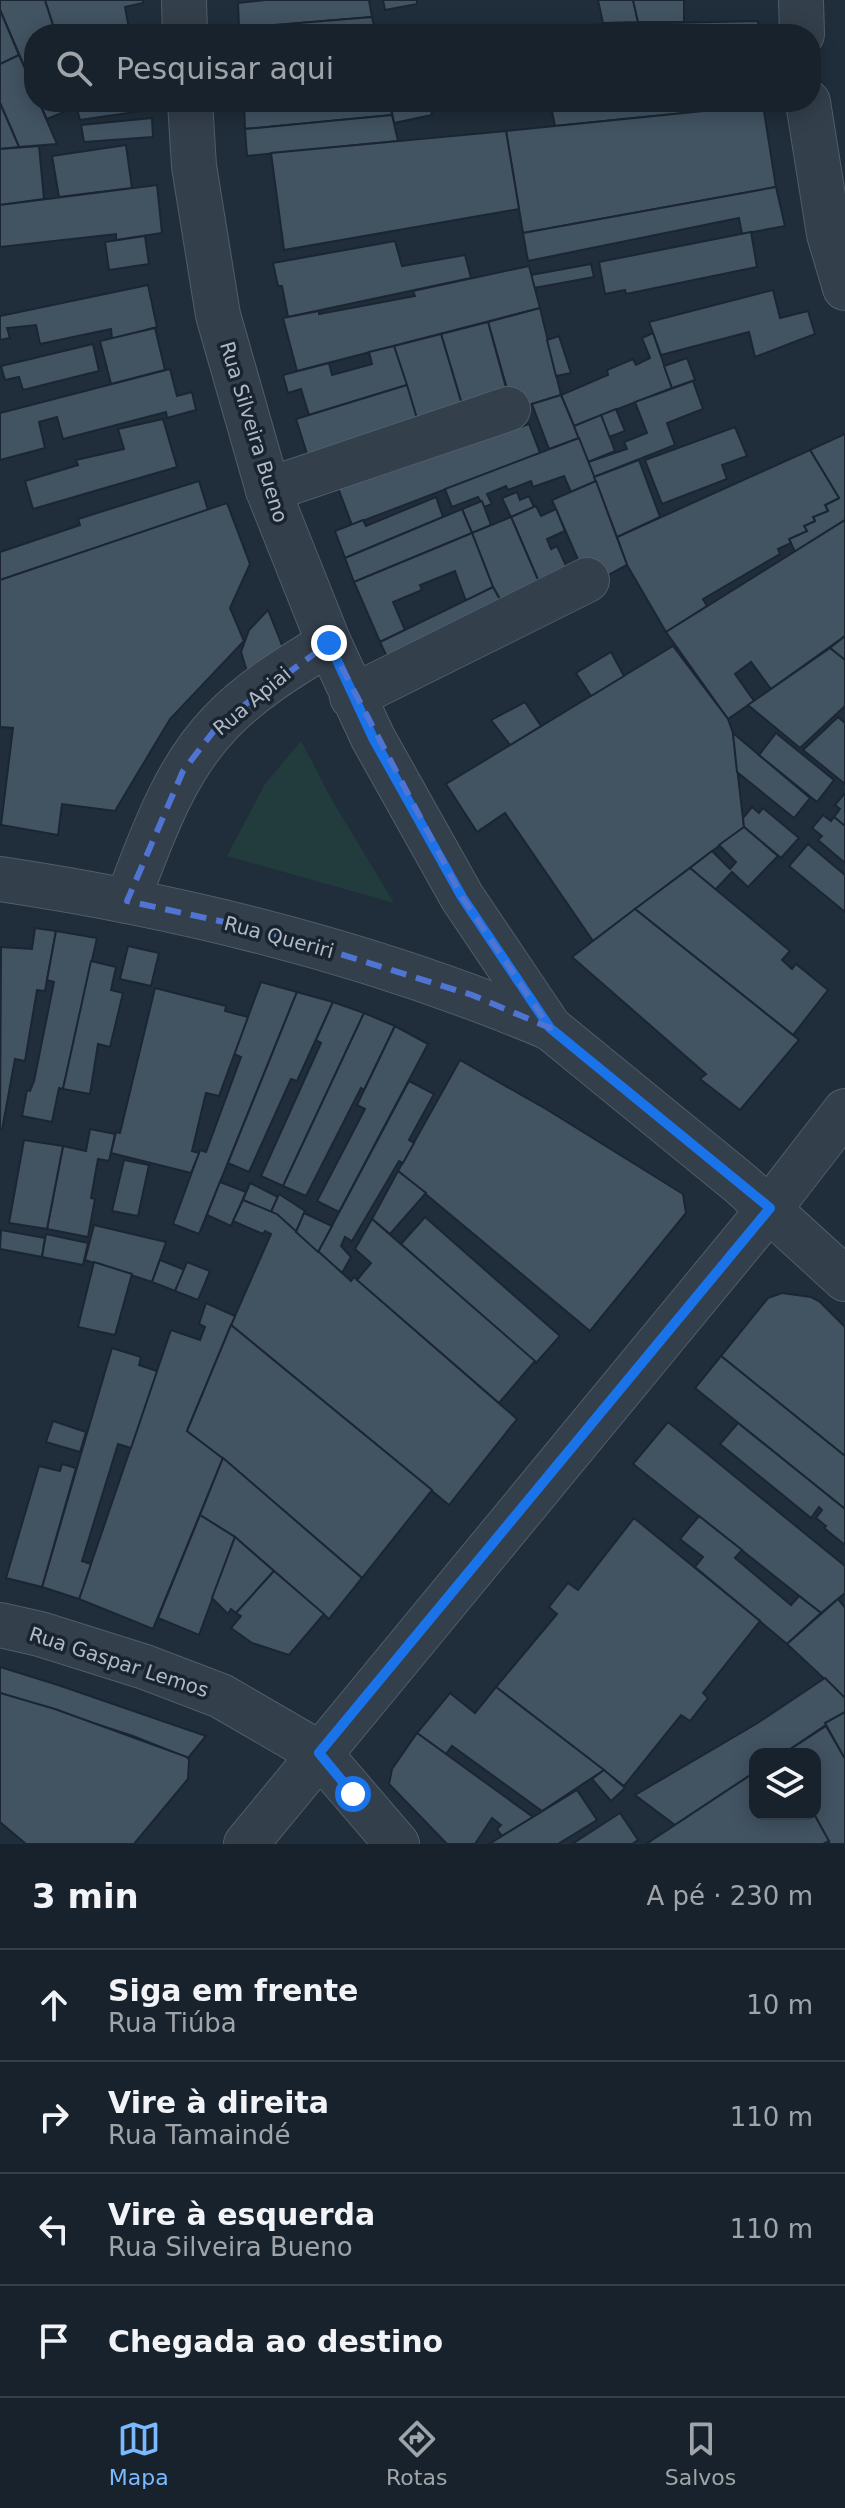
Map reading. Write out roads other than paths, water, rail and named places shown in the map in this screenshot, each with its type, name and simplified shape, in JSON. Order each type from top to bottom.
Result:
[{"type":"street","points":[[184,0],[185,24]]},
{"type":"street","points":[[801,0],[802,24]]},
{"type":"street","name":"Rua Silveira Bueno","points":[[191,112],[194,166],[218,315],[268,490],[352,697],[462,897],[550,1028],[770,1208],[845,1279]]},
{"type":"street","points":[[810,112],[829,234],[845,288]]},
{"type":"street","points":[[268,490],[508,409]]},
{"type":"street","points":[[352,697],[587,580]]},
{"type":"street","name":"Rua Apiai","points":[[127,901],[160,817],[183,771],[220,723],[259,689],[329,643]]},
{"type":"street","name":"Rua Queriri","points":[[0,879],[127,901],[266,931],[472,995],[550,1028]]},
{"type":"street","points":[[246,1844],[770,1208],[845,1111]]},
{"type":"street","name":"Rua Gaspar Lemos","points":[[0,1625],[40,1634],[145,1667],[221,1696],[319,1753],[397,1844]]}]
